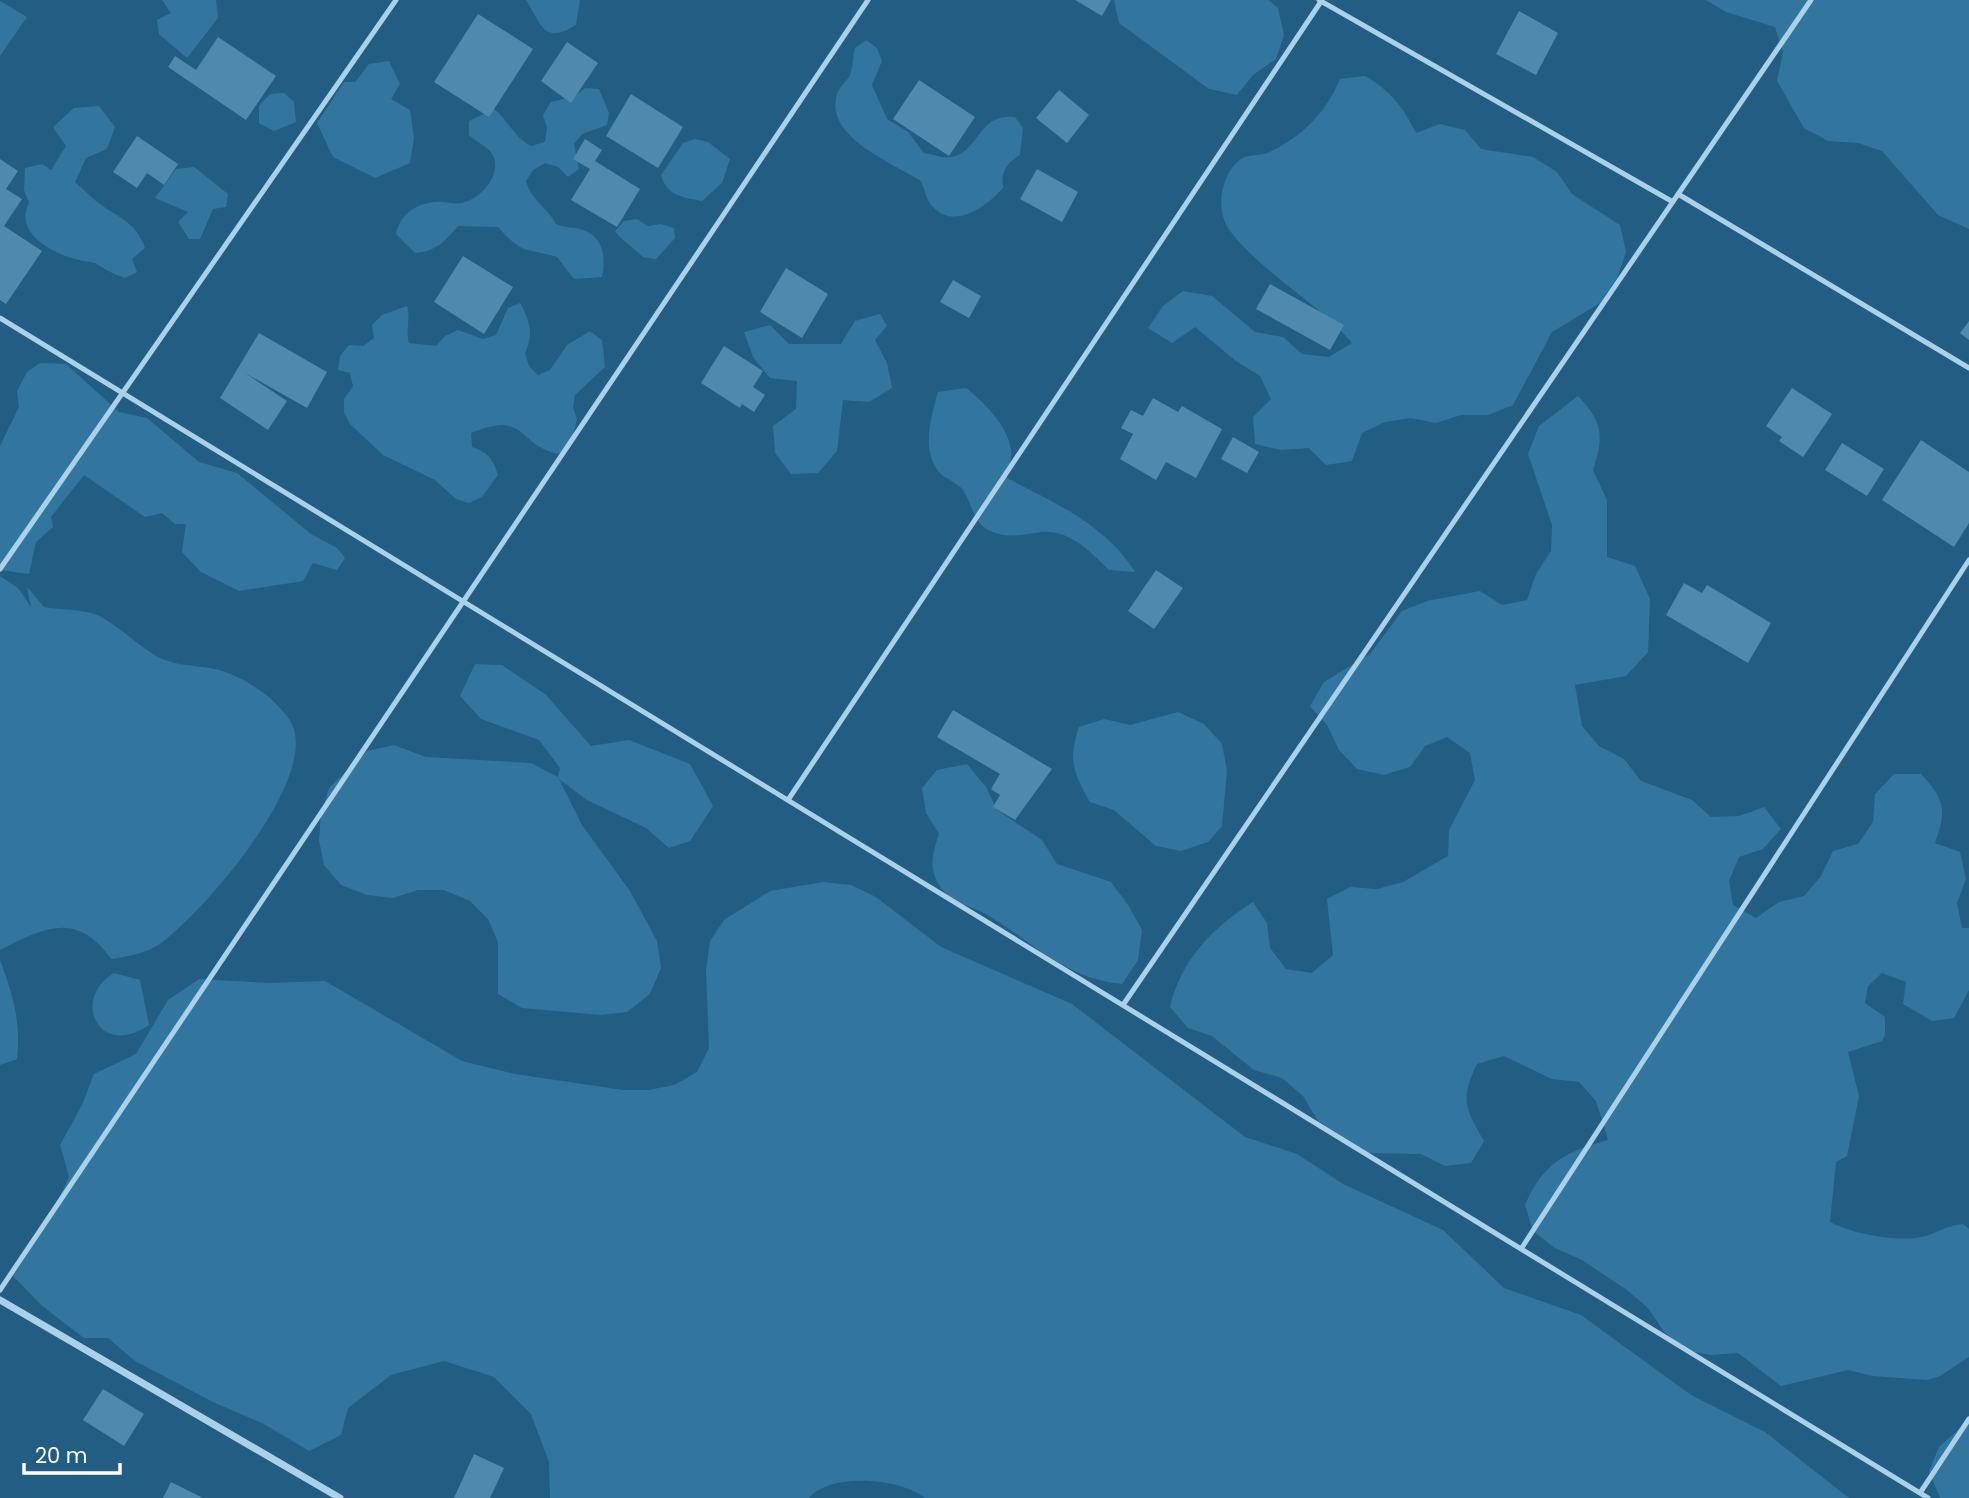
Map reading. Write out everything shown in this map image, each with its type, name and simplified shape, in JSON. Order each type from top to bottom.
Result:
[{"type":"street","points":[[0,1300],[340,1498]]},
{"type":"lane","points":[[0,569],[396,0]]},
{"type":"lane","points":[[0,1290],[868,0]]},
{"type":"lane","points":[[788,800],[1321,0],[1673,202]]},
{"type":"lane","points":[[1123,1005],[1811,0]]},
{"type":"lane","points":[[1678,194],[1969,368]]},
{"type":"lane","points":[[0,318],[1928,1498]]},
{"type":"lane","points":[[1521,1249],[1969,560]]},
{"type":"lane","points":[[1920,1493],[1969,1419]]},
{"type":"shaded area","points":[[162,0],[216,0],[218,18],[187,58],[159,34],[157,20],[171,13]]},
{"type":"shaded area","points":[[526,0],[580,0],[576,25],[565,31],[549,32],[539,23]]},
{"type":"shaded area","points":[[1114,0],[1268,0],[1278,8],[1284,35],[1276,59],[1253,75],[1237,95],[1209,89],[1119,23]]},
{"type":"shaded area","points":[[1706,0],[1969,0],[1969,229],[1938,215],[1882,151],[1858,143],[1828,141],[1804,128],[1777,81],[1783,52],[1775,27],[1726,12]]},
{"type":"shaded area","points":[[0,1],[27,17],[0,56]]},
{"type":"shaded area","points":[[866,40],[877,48],[882,61],[872,85],[887,119],[908,132],[924,153],[952,157],[969,147],[993,121],[1003,117],[1015,117],[1023,128],[1020,155],[1006,168],[1003,188],[988,202],[960,216],[941,213],[930,204],[921,181],[866,148],[842,126],[836,113],[837,94],[850,75],[855,48]]},
{"type":"shaded area","points":[[389,61],[400,84],[391,99],[410,110],[414,138],[410,163],[375,178],[333,157],[317,123],[344,82],[355,82],[369,64]]},
{"type":"shaded area","points":[[1365,76],[1395,100],[1416,133],[1440,124],[1465,130],[1481,149],[1533,157],[1557,172],[1572,194],[1620,225],[1626,252],[1617,278],[1600,303],[1552,332],[1513,405],[1488,415],[1461,415],[1436,423],[1411,418],[1385,422],[1362,433],[1352,461],[1326,465],[1309,448],[1281,450],[1255,444],[1253,417],[1271,399],[1260,376],[1236,361],[1195,327],[1172,343],[1148,328],[1163,306],[1183,291],[1212,296],[1255,332],[1283,337],[1302,354],[1329,357],[1352,343],[1323,314],[1244,247],[1225,223],[1221,203],[1228,174],[1241,159],[1267,153],[1291,140],[1320,113],[1340,79]]},
{"type":"shaded area","points":[[585,88],[599,89],[609,113],[607,125],[582,134],[574,144],[579,169],[568,177],[558,167],[545,163],[533,170],[526,181],[528,188],[556,224],[590,233],[599,243],[604,263],[602,277],[574,279],[557,257],[519,247],[498,227],[458,226],[440,245],[415,253],[396,234],[401,221],[414,208],[435,202],[462,203],[477,196],[489,184],[495,160],[489,150],[469,135],[469,121],[494,109],[520,139],[531,146],[545,142],[547,128],[543,115],[551,102],[575,96]]},
{"type":"shaded area","points":[[284,93],[294,102],[296,122],[274,131],[259,123],[259,106],[270,94]]},
{"type":"shaded area","points":[[99,106],[115,127],[107,149],[86,158],[75,182],[96,201],[131,225],[141,239],[145,248],[132,259],[137,272],[125,278],[95,263],[58,253],[38,241],[26,224],[25,214],[29,203],[24,190],[25,168],[42,164],[51,170],[66,146],[53,127],[74,108]]},
{"type":"shaded area","points":[[695,139],[708,142],[730,159],[722,183],[702,201],[682,197],[671,191],[661,175],[683,143]]},
{"type":"shaded area","points":[[194,167],[228,194],[226,207],[213,209],[200,239],[189,239],[178,222],[188,212],[155,198],[176,169]]},
{"type":"shaded area","points":[[637,219],[648,226],[661,224],[674,228],[675,238],[656,259],[643,257],[615,231],[624,221]]},
{"type":"shaded area","points":[[520,303],[530,328],[525,353],[529,366],[538,375],[550,370],[567,345],[590,331],[602,340],[605,367],[575,395],[573,407],[577,419],[570,447],[558,454],[545,450],[513,427],[503,425],[471,433],[472,447],[489,457],[498,475],[482,497],[469,503],[456,499],[435,480],[383,455],[350,424],[344,413],[344,399],[353,386],[350,373],[338,370],[340,356],[349,345],[363,346],[374,338],[372,325],[382,315],[407,306],[409,343],[436,346],[445,336],[458,330],[483,339],[496,335],[508,308]]},
{"type":"shaded area","points":[[880,314],[887,326],[875,340],[887,363],[892,388],[869,402],[843,400],[837,451],[818,473],[791,474],[775,453],[773,426],[796,409],[797,381],[770,378],[753,357],[744,332],[770,325],[789,344],[841,344],[855,321]]},
{"type":"shaded area","points":[[40,363],[66,364],[119,412],[147,418],[199,462],[237,473],[311,534],[337,548],[345,558],[337,570],[313,563],[303,581],[239,591],[201,572],[182,552],[186,524],[175,524],[162,513],[145,517],[84,475],[51,517],[53,527],[36,542],[29,574],[0,570],[0,446],[19,407],[17,391],[27,372]]},
{"type":"shaded area","points":[[966,388],[987,407],[1005,432],[1011,453],[1007,478],[1061,506],[1094,528],[1110,541],[1135,572],[1109,570],[1079,543],[1061,534],[1041,532],[1005,535],[981,525],[963,490],[941,474],[935,465],[929,445],[930,423],[938,392]]},
{"type":"shaded area","points":[[1578,396],[1597,422],[1599,430],[1599,448],[1593,470],[1607,500],[1607,557],[1635,566],[1650,599],[1648,652],[1626,676],[1575,685],[1582,726],[1599,746],[1624,759],[1641,781],[1692,800],[1711,817],[1739,816],[1764,807],[1781,829],[1763,849],[1739,857],[1729,881],[1733,905],[1756,918],[1779,902],[1804,896],[1821,876],[1833,851],[1858,844],[1873,822],[1875,794],[1894,774],[1921,774],[1929,783],[1942,806],[1935,843],[1960,852],[1966,879],[1957,903],[1962,928],[1969,928],[1969,990],[1954,1018],[1932,1021],[1903,1004],[1906,982],[1882,973],[1868,986],[1865,1003],[1885,1017],[1885,1035],[1882,1041],[1848,1052],[1859,1096],[1847,1156],[1836,1162],[1830,1222],[1887,1238],[1921,1237],[1963,1224],[1969,1229],[1969,1357],[1940,1376],[1927,1380],[1873,1376],[1848,1370],[1781,1386],[1738,1353],[1710,1355],[1685,1350],[1664,1332],[1649,1309],[1627,1290],[1582,1260],[1555,1248],[1533,1231],[1525,1205],[1548,1169],[1579,1149],[1608,1140],[1596,1101],[1579,1082],[1552,1079],[1504,1056],[1477,1064],[1468,1086],[1467,1103],[1472,1120],[1484,1141],[1471,1163],[1445,1166],[1421,1154],[1366,1153],[1318,1121],[1303,1096],[1282,1078],[1254,1070],[1212,1036],[1188,1028],[1170,1007],[1182,974],[1200,947],[1224,923],[1253,902],[1267,923],[1270,948],[1286,969],[1312,973],[1333,955],[1327,899],[1350,887],[1377,889],[1403,882],[1448,856],[1449,830],[1475,780],[1470,753],[1447,737],[1425,746],[1410,767],[1384,775],[1357,769],[1339,750],[1327,725],[1310,706],[1324,682],[1370,654],[1402,611],[1427,601],[1480,591],[1502,605],[1527,600],[1536,574],[1551,551],[1552,525],[1528,454],[1539,426]]},
{"type":"shaded area","points":[[0,576],[18,588],[31,607],[27,587],[44,607],[97,615],[160,658],[236,676],[266,695],[289,719],[296,743],[291,772],[276,805],[255,840],[230,873],[180,927],[161,943],[143,952],[111,959],[99,944],[86,934],[74,929],[60,928],[32,935],[0,950]]},
{"type":"shaded area","points":[[475,664],[502,665],[546,695],[591,746],[629,740],[690,764],[713,806],[690,841],[669,848],[646,828],[587,800],[559,779],[582,825],[630,891],[657,941],[661,968],[650,994],[627,1012],[600,1015],[522,1008],[498,994],[498,942],[488,919],[470,901],[444,890],[418,890],[393,898],[367,895],[341,885],[324,865],[319,840],[321,814],[329,788],[367,751],[394,745],[426,757],[531,763],[558,777],[560,768],[539,740],[481,719],[460,696]]},
{"type":"shaded area","points":[[1178,712],[1204,724],[1222,744],[1227,771],[1222,826],[1208,842],[1181,851],[1156,846],[1114,810],[1090,802],[1076,774],[1073,757],[1079,727],[1104,719],[1130,725]]},
{"type":"shaded area","points":[[967,764],[986,787],[997,810],[1042,840],[1057,864],[1111,882],[1128,905],[1142,930],[1138,960],[1122,984],[1082,974],[1065,966],[984,913],[954,900],[939,885],[934,872],[933,853],[939,834],[926,813],[922,788],[937,770]]},
{"type":"shaded area","points":[[823,882],[851,885],[876,897],[941,947],[1072,1004],[1245,1137],[1297,1154],[1343,1184],[1443,1230],[1504,1288],[1581,1315],[1691,1395],[1765,1432],[1849,1498],[925,1498],[914,1491],[883,1482],[849,1481],[833,1484],[809,1498],[550,1498],[549,1462],[531,1414],[494,1377],[444,1361],[391,1375],[348,1408],[341,1435],[309,1451],[264,1424],[213,1402],[135,1361],[108,1338],[84,1338],[41,1305],[13,1276],[46,1224],[69,1177],[60,1145],[82,1105],[94,1074],[136,1054],[168,1000],[199,979],[269,983],[325,981],[462,1061],[515,1074],[623,1090],[649,1090],[674,1085],[697,1072],[709,1048],[706,970],[710,941],[724,920],[770,891]]},
{"type":"shaded area","points":[[0,960],[15,1009],[18,1046],[17,1059],[0,1065]]},
{"type":"shaded area","points":[[114,973],[140,980],[149,1025],[131,1034],[116,1035],[104,1031],[96,1022],[94,997],[101,984]]},
{"type":"shaded area","points":[[1969,1420],[1969,1498],[1940,1498],[1929,1471],[1939,1447]]},
{"type":"building","points":[[1075,0],[1111,0],[1102,16]]},
{"type":"building","points":[[1519,11],[1558,33],[1536,75],[1496,54]]},
{"type":"building","points":[[478,14],[533,49],[489,117],[434,82]]},
{"type":"building","points":[[218,37],[276,76],[246,120],[168,67],[175,56],[196,70]]},
{"type":"building","points":[[567,42],[598,63],[571,103],[541,81]]},
{"type":"building","points":[[919,80],[975,117],[949,156],[893,119]]},
{"type":"building","points":[[1059,90],[1089,115],[1067,143],[1036,118]]},
{"type":"building","points":[[631,94],[683,127],[658,168],[606,136]]},
{"type":"building","points":[[137,136],[178,164],[164,185],[147,173],[137,188],[113,172]]},
{"type":"building","points":[[585,139],[602,150],[595,161],[640,189],[617,227],[571,200],[590,169],[573,159]]},
{"type":"building","points":[[0,159],[18,171],[6,189],[22,199],[4,226],[42,251],[6,304],[0,300]]},
{"type":"building","points":[[1037,169],[1078,192],[1062,222],[1020,199]]},
{"type":"building","points":[[463,256],[513,287],[484,334],[434,302]]},
{"type":"building","points":[[786,268],[828,294],[802,338],[760,312]]},
{"type":"building","points":[[953,280],[981,296],[969,318],[940,302]]},
{"type":"building","points":[[1270,284],[1344,325],[1330,350],[1256,309]]},
{"type":"building","points":[[1969,321],[1969,340],[1960,333]]},
{"type":"building","points":[[259,333],[327,372],[307,408],[245,373],[287,401],[268,430],[220,398]]},
{"type":"building","points":[[724,346],[763,371],[753,387],[765,395],[754,412],[742,404],[740,408],[701,383]]},
{"type":"building","points":[[1792,388],[1832,414],[1803,457],[1779,441],[1782,437],[1766,426]]},
{"type":"building","points":[[1153,398],[1178,412],[1182,406],[1222,429],[1196,478],[1166,462],[1156,480],[1120,459],[1133,434],[1121,428],[1131,410],[1143,416]]},
{"type":"building","points":[[1233,437],[1259,452],[1247,473],[1221,459]]},
{"type":"building","points":[[1921,440],[1969,472],[1969,523],[1954,547],[1882,500]]},
{"type":"building","points":[[1842,443],[1884,469],[1867,496],[1825,470]]},
{"type":"building","points":[[1156,570],[1183,588],[1154,629],[1128,611]]},
{"type":"building","points":[[1684,583],[1702,593],[1707,585],[1771,623],[1748,663],[1666,615]]},
{"type":"building","points":[[953,710],[1052,769],[1015,820],[993,807],[1000,795],[991,789],[1000,774],[937,737]]},
{"type":"building","points":[[103,1389],[144,1414],[124,1446],[83,1420]]},
{"type":"building","points":[[474,1454],[504,1468],[490,1498],[454,1498]]},
{"type":"building","points":[[171,1482],[203,1498],[163,1498]]}]
